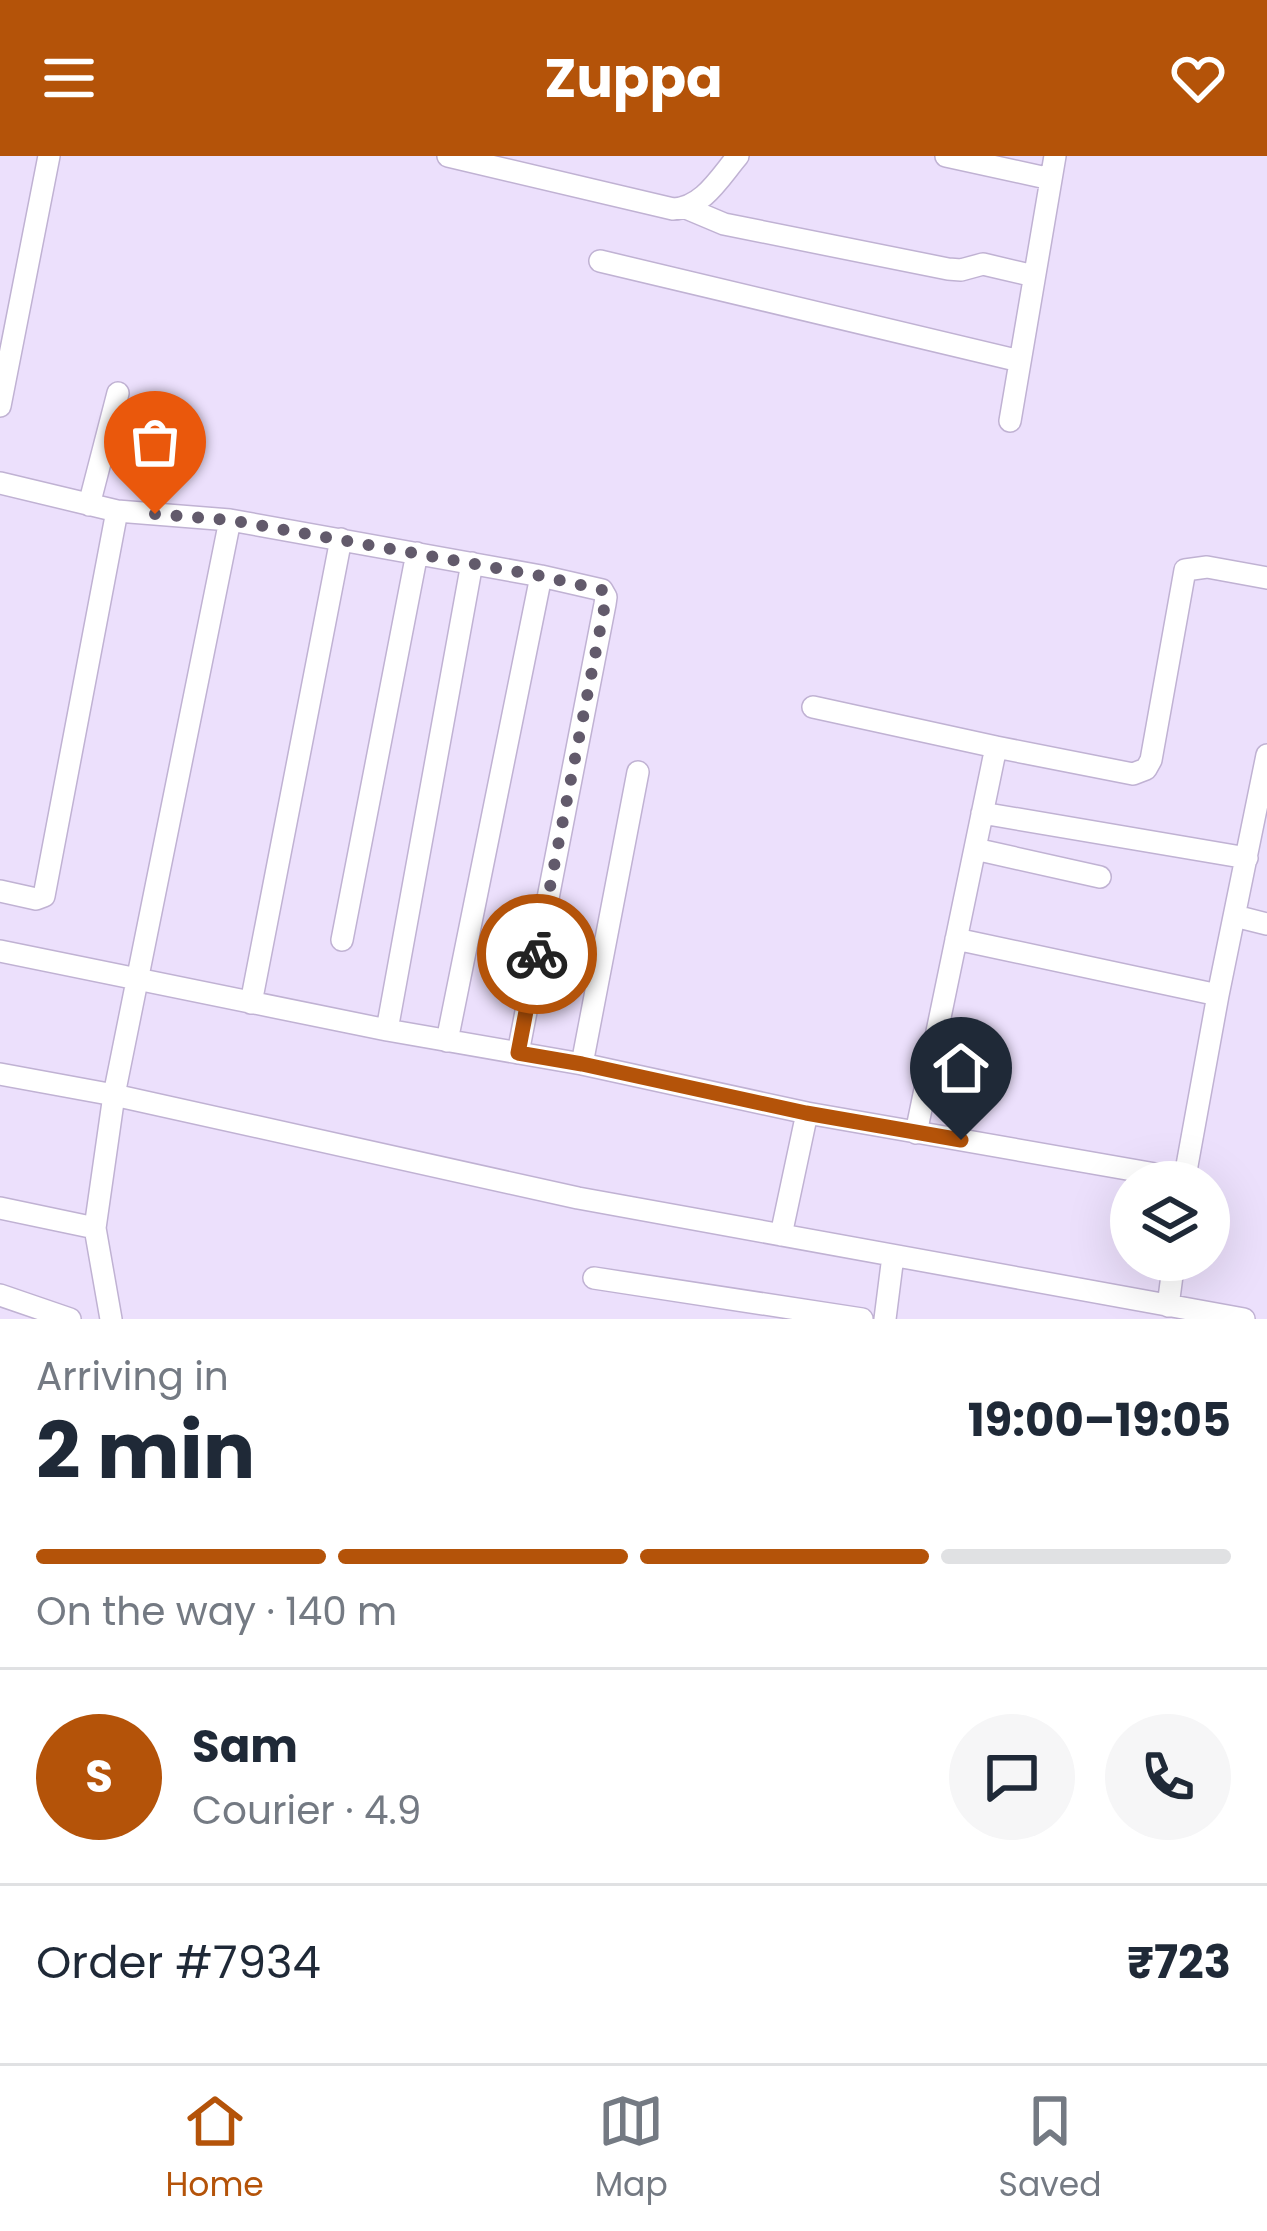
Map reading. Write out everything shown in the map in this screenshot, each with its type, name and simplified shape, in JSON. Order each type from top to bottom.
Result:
[{"type":"street","points":[[0,406],[49,156]]},
{"type":"street","points":[[448,156],[686,208],[724,224],[948,269],[982,264],[1034,276]]},
{"type":"street","points":[[686,208],[707,193],[738,156]]},
{"type":"street","points":[[946,156],[1051,179]]},
{"type":"street","points":[[1010,421],[1055,156]]},
{"type":"street","points":[[600,261],[1020,362]]},
{"type":"street","points":[[88,505],[118,393]]},
{"type":"street","points":[[0,483],[117,512],[230,520],[602,590],[606,597],[518,1053]]},
{"type":"street","points":[[0,891],[36,899],[46,890],[117,512]]},
{"type":"street","points":[[111,1319],[95,1228],[114,1095],[230,520]]},
{"type":"street","points":[[251,1003],[341,539]]},
{"type":"street","points":[[342,940],[417,553]]},
{"type":"street","points":[[388,1030],[472,563]]},
{"type":"street","points":[[813,707],[1132,774],[1146,769],[1151,760],[1185,570],[1207,567],[1267,578]]},
{"type":"street","points":[[447,1041],[541,576]]},
{"type":"street","points":[[916,1132],[995,747]]},
{"type":"street","points":[[1188,1161],[1218,994],[1247,859],[1261,817],[1267,755]]},
{"type":"street","points":[[582,1064],[638,772]]},
{"type":"street","points":[[982,813],[1247,859]]},
{"type":"street","points":[[975,848],[1100,877]]},
{"type":"street","points":[[1235,916],[1267,924]]},
{"type":"street","points":[[956,939],[1218,994]]},
{"type":"street","points":[[0,951],[582,1064],[806,1113],[1110,1167]]},
{"type":"street","points":[[0,1074],[578,1198],[1244,1319]]},
{"type":"street","points":[[782,1235],[806,1113]]},
{"type":"street","points":[[0,1208],[95,1228]]},
{"type":"street","points":[[885,1319],[893,1256]]},
{"type":"street","points":[[594,1278],[862,1319]]},
{"type":"street","points":[[1168,1306],[1171,1281]]},
{"type":"street","points":[[0,1295],[70,1319]]},
{"type":"way so far","points":[[155,514],[230,520],[602,590],[605,604],[537,954]]},
{"type":"route","points":[[537,954],[518,1053],[961,1140]]}]
